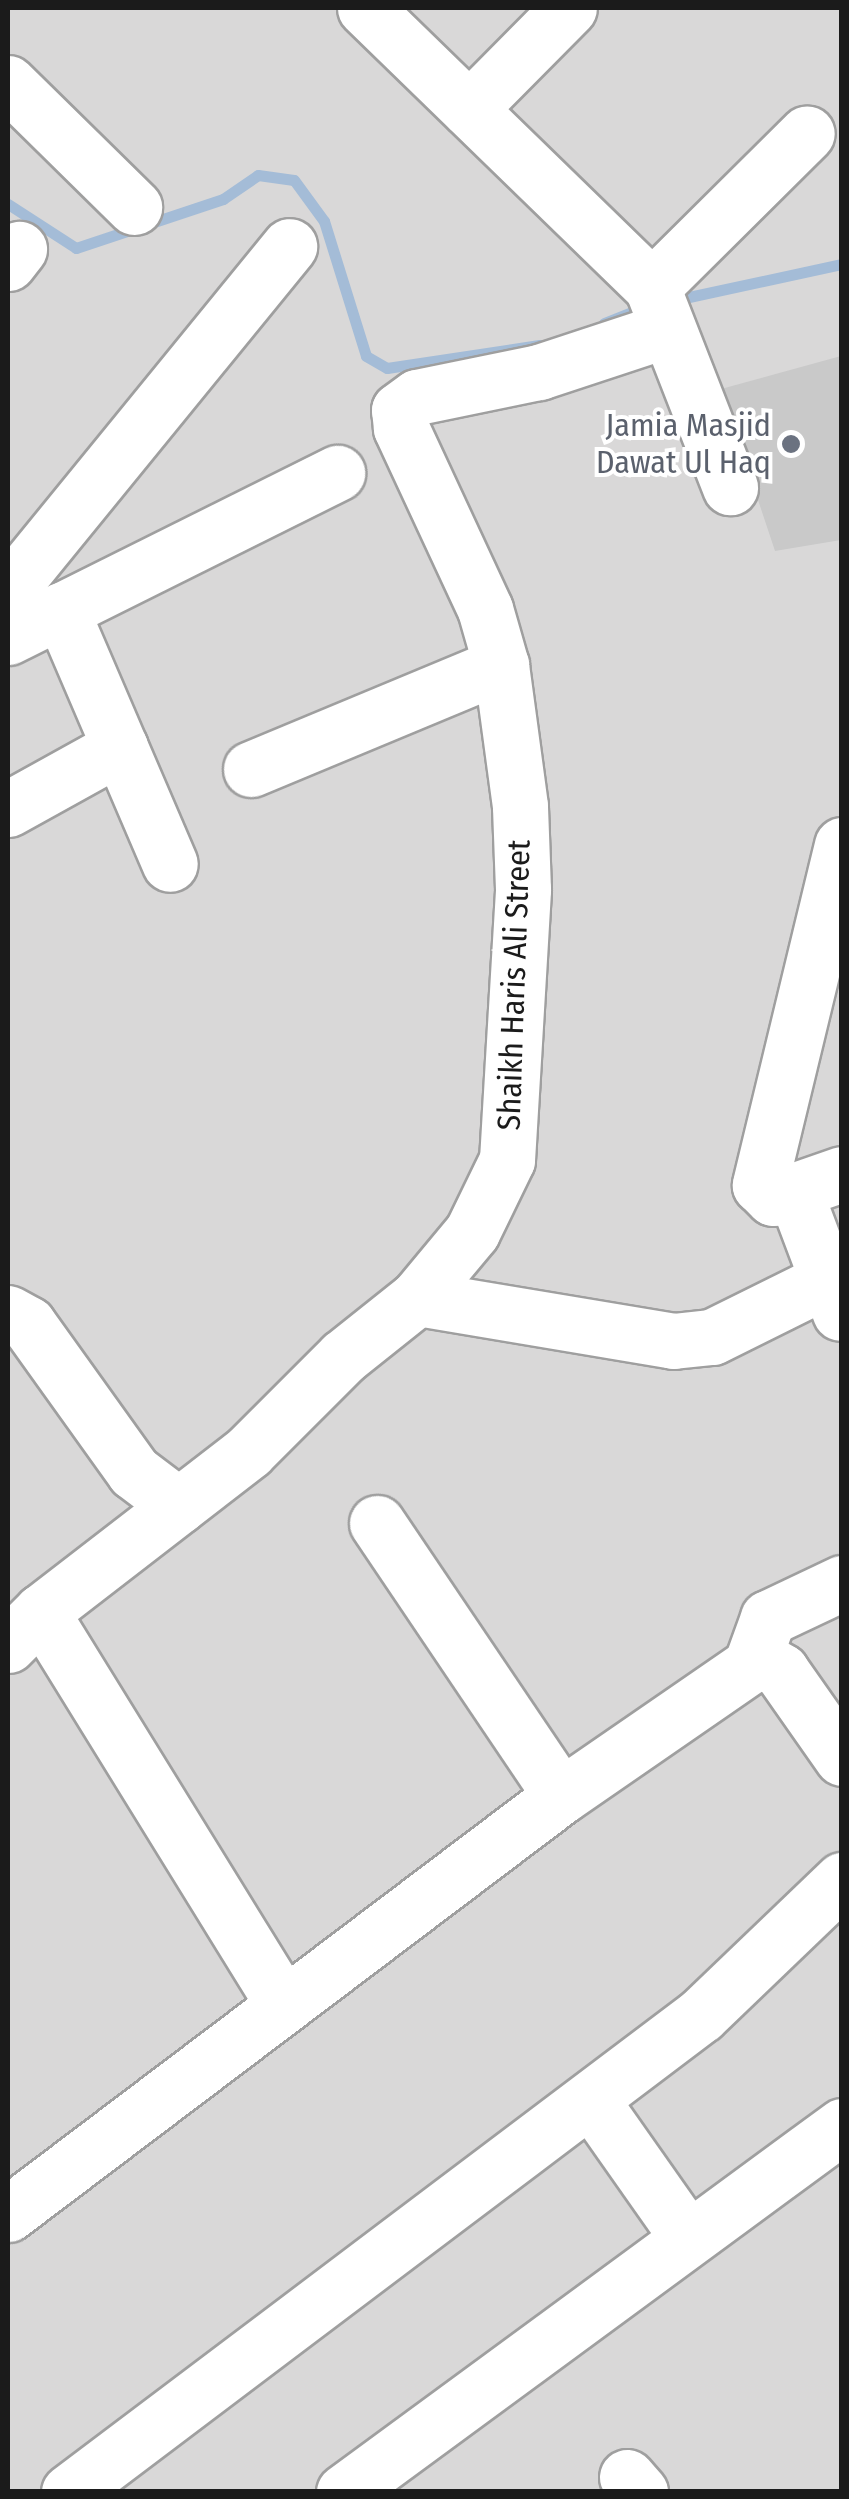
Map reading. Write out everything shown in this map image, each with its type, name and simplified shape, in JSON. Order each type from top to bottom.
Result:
[{"type":"street","points":[[365,8],[660,308],[730,486]]},
{"type":"street","points":[[468,109],[569,8]]},
{"type":"street","points":[[8,84],[134,207]]},
{"type":"street","points":[[660,308],[808,132]]},
{"type":"street","points":[[16,566],[289,246]]},
{"type":"street","name":"Shaikh Haris Ali Street","points":[[24,1629],[179,1506],[417,1298],[472,1232],[507,1160],[524,889],[501,665],[484,609],[401,428],[399,410],[417,398],[538,372],[660,308]]},
{"type":"street","points":[[8,637],[338,473]]},
{"type":"street","points":[[62,610],[170,864]]},
{"type":"street","points":[[250,770],[501,665]]},
{"type":"street","points":[[8,809],[120,747]]},
{"type":"street","points":[[417,1298],[673,1341],[712,1337],[834,1298],[818,1184],[773,1198],[760,1185],[759,1173],[840,839]]},
{"type":"street","points":[[8,1313],[28,1324],[134,1472],[179,1506]]},
{"type":"street","points":[[377,1523],[561,1796]]},
{"type":"street","points":[[8,2214],[561,1796],[757,1657],[760,1627],[768,1618],[842,1583]]},
{"type":"street","points":[[24,1629],[283,2004]]},
{"type":"street","points":[[757,1657],[781,1670],[842,1758]]},
{"type":"street","points":[[68,2492],[591,2100],[744,1978],[842,1880]]},
{"type":"street","points":[[591,2100],[686,2236]]},
{"type":"street","points":[[344,2492],[686,2236],[842,2126]]},
{"type":"shaded area","points":[[8,8],[841,8],[841,2491],[8,2491]]},
{"type":"shaded area","name":"Jamia Masjid Dawat Ul Haq","points":[[841,356],[841,540],[775,551],[721,389]]},
{"type":"waterway","points":[[8,204],[76,248],[223,199],[258,175],[294,180],[324,221],[366,356],[387,368],[539,345]]},
{"type":"waterway","points":[[675,300],[842,264]]},
{"type":"waterway","points":[[604,323],[642,308]]},
{"type":"place","name":"Jamia Masjid Dawat Ul Haq","points":[[791,444]]}]
